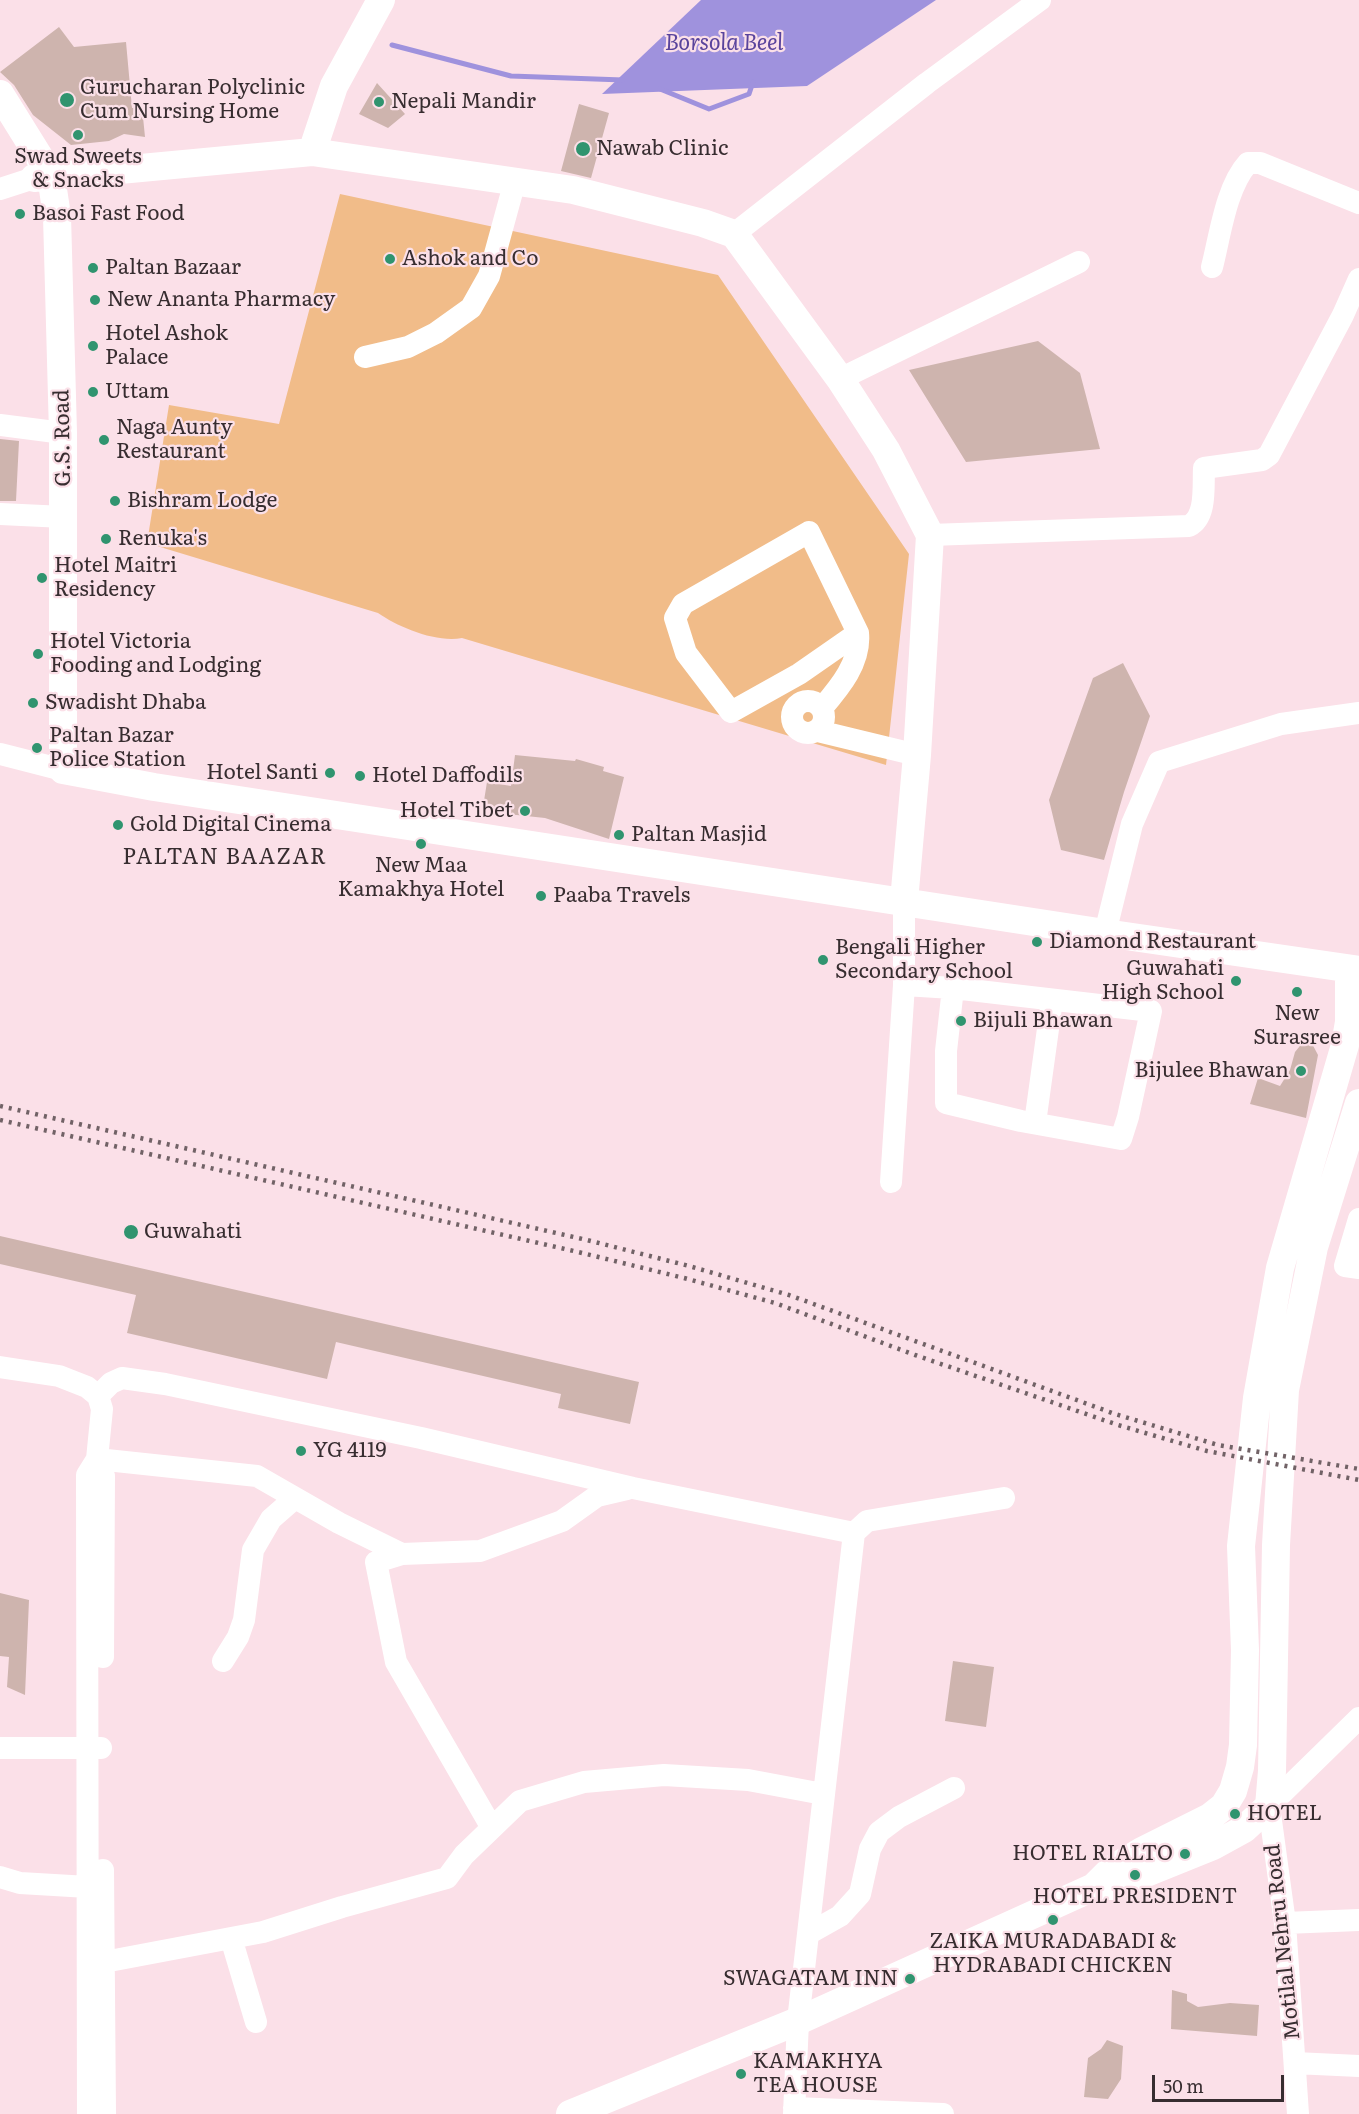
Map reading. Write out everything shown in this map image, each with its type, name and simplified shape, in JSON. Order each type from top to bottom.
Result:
[{"type":"main road","points":[[312,152],[334,86],[381,0]]},
{"type":"main road","name":"G.S. Road","points":[[0,94],[42,177],[57,216],[64,518],[63,770]]},
{"type":"main road","name":"G.S. Road","points":[[0,122],[42,177]]},
{"type":"main road","points":[[42,177],[312,152],[573,190],[703,223],[734,234],[840,379],[886,450],[930,535],[917,755],[904,901]]},
{"type":"main road","points":[[63,770],[154,787],[1354,969],[1345,1045],[1280,1268],[1257,1398],[1241,1546],[1245,1650],[1243,1745],[1233,1791],[1224,1806],[1210,1817],[1142,1851],[1103,1878],[798,2021],[570,2114]]},
{"type":"main road","points":[[1103,1878],[1114,1886],[1213,1846],[1244,1829],[1269,1806],[1272,1771],[1276,1555],[1285,1390],[1314,1247],[1359,1103]]},
{"type":"street","points":[[734,234],[927,83],[1040,0]]},
{"type":"street","points":[[1212,267],[1230,197],[1240,172],[1248,163],[1260,163],[1359,203]]},
{"type":"street","points":[[0,189],[42,177]]},
{"type":"street","points":[[365,357],[408,347],[436,333],[471,308],[489,276],[514,181]]},
{"type":"street","points":[[840,379],[1079,262]]},
{"type":"street","points":[[930,535],[1189,526],[1196,522],[1201,513],[1204,468],[1262,460],[1269,455],[1343,315],[1359,279]]},
{"type":"street","points":[[0,425],[63,433]]},
{"type":"street","points":[[0,514],[64,518]]},
{"type":"street","points":[[822,708],[843,683],[859,646],[858,633],[809,532],[683,604],[675,618],[686,653],[731,712],[799,674],[858,633]]},
{"type":"street","points":[[818,730],[825,720],[818,703],[806,700],[795,707],[792,713],[795,726],[805,733],[818,730],[917,755]]},
{"type":"street","points":[[1105,933],[1132,824],[1160,762],[1281,724],[1359,713]]},
{"type":"street","points":[[0,754],[63,770]]},
{"type":"street","points":[[891,1182],[904,985],[904,901]]},
{"type":"street","points":[[904,985],[953,988],[1151,1011],[1121,1139],[946,1103],[946,1051],[953,988]]},
{"type":"street","points":[[1035,1123],[1052,1000]]},
{"type":"street","points":[[1359,1219],[1346,1266],[1359,1268]]},
{"type":"street","points":[[0,1367],[59,1376],[87,1387],[99,1396],[102,1409],[97,1459],[104,1476],[88,1887],[88,2114]]},
{"type":"street","points":[[99,1396],[111,1383],[122,1378],[165,1384],[432,1440],[633,1488],[854,1533]]},
{"type":"street","points":[[97,1459],[256,1476],[339,1523],[402,1554]]},
{"type":"street","points":[[492,1828],[396,1662],[376,1562],[402,1554],[480,1551],[562,1521],[597,1496],[633,1488]]},
{"type":"street","points":[[223,1661],[238,1637],[244,1620],[253,1550],[271,1519],[295,1498]]},
{"type":"street","points":[[943,2114],[794,2111],[798,2021],[854,1533],[867,1521],[1004,1498]]},
{"type":"street","points":[[1269,1806],[1359,1718]]},
{"type":"street","points":[[0,1748],[95,1748]]},
{"type":"street","points":[[95,1748],[104,1962],[105,2114]]},
{"type":"street","points":[[104,1962],[263,1932],[447,1878],[464,1855],[520,1801],[584,1782],[664,1775],[748,1780],[824,1794]]},
{"type":"street","points":[[808,1934],[840,1916],[860,1894],[870,1849],[879,1832],[899,1816],[954,1788]]},
{"type":"street","name":"Motilal Nehru Road","points":[[1269,1806],[1285,1923],[1298,2114]]},
{"type":"street","points":[[0,1876],[20,1883],[88,1887]]},
{"type":"street","points":[[1285,1923],[1359,1920]]},
{"type":"street","points":[[231,1938],[256,2022]]},
{"type":"street","points":[[1295,2063],[1359,2066]]},
{"type":"shaded area","points":[[340,194],[718,275],[909,554],[886,765],[462,638],[441,638],[418,633],[378,613],[147,543],[169,405],[279,424]]},
{"type":"water","name":"Borsola Beel","points":[[701,0],[936,0],[807,86],[602,94]]},
{"type":"building","points":[[59,27],[74,47],[126,42],[132,108],[142,107],[145,137],[124,134],[109,141],[71,145],[33,115],[14,85],[0,72]]},
{"type":"building","points":[[377,83],[405,114],[388,128],[359,114]]},
{"type":"building","points":[[579,104],[609,113],[591,178],[561,171]]},
{"type":"building","points":[[1038,341],[1080,373],[1100,449],[966,462],[909,370]]},
{"type":"building","points":[[0,439],[19,441],[16,501],[0,501]]},
{"type":"building","points":[[1123,663],[1150,716],[1104,860],[1061,850],[1049,800],[1093,678]]},
{"type":"building","points":[[515,755],[575,761],[576,759],[604,767],[603,771],[624,777],[609,839],[545,818],[498,813],[498,810],[483,807],[487,782],[511,786]]},
{"type":"building","points":[[1308,1036],[1318,1055],[1306,1118],[1250,1104],[1258,1078],[1280,1086],[1290,1070],[1295,1052]]},
{"type":"building","points":[[0,1236],[639,1382],[630,1424],[558,1408],[561,1394],[336,1342],[327,1379],[127,1333],[136,1295],[0,1264]]},
{"type":"building","points":[[0,1593],[29,1600],[25,1695],[7,1687],[9,1657],[0,1656]]},
{"type":"building","points":[[953,1661],[994,1667],[986,1727],[945,1721]]},
{"type":"building","points":[[1172,1990],[1187,1994],[1187,2001],[1198,2007],[1230,2003],[1259,2005],[1257,2036],[1171,2029]]},
{"type":"building","points":[[1107,2040],[1123,2046],[1121,2079],[1108,2099],[1084,2097],[1088,2058],[1101,2049]]},
{"type":"waterway","points":[[392,45],[511,76],[623,80]]},
{"type":"waterway","points":[[660,89],[709,109],[749,94],[753,82]]},
{"type":"railway","points":[[0,1106],[587,1240],[689,1266],[789,1295],[1115,1414],[1218,1445],[1359,1469]]},
{"type":"railway","points":[[0,1120],[684,1278],[775,1303],[915,1355],[1118,1425],[1207,1451],[1359,1480]]},
{"type":"place","name":"Gurucharan Polyclinic Cum Nursing Home","points":[[67,100]]},
{"type":"place","name":"Nepali Mandir","points":[[379,102]]},
{"type":"place","name":"Swad Sweets & Snacks","points":[[78,135]]},
{"type":"place","name":"Nawab Clinic","points":[[583,149]]},
{"type":"place","name":"Basoi Fast Food","points":[[20,214]]},
{"type":"place","name":"Ashok and Co","points":[[390,259]]},
{"type":"place","name":"Paltan Bazaar","points":[[93,268]]},
{"type":"place","name":"New Ananta Pharmacy","points":[[95,300]]},
{"type":"place","name":"Hotel Ashok Palace","points":[[93,346]]},
{"type":"place","name":"Uttam","points":[[93,392]]},
{"type":"place","name":"Naga Aunty Restaurant","points":[[104,440]]},
{"type":"place","name":"Bishram Lodge","points":[[115,501]]},
{"type":"place","name":"Renuka's","points":[[106,539]]},
{"type":"place","name":"Hotel Maitri Residency","points":[[42,578]]},
{"type":"place","name":"Hotel Victoria Fooding and Lodging","points":[[38,654]]},
{"type":"place","name":"Swadisht Dhaba","points":[[33,703]]},
{"type":"place","name":"Paltan Bazar Police Station","points":[[37,748]]},
{"type":"place","name":"Hotel Santi","points":[[330,773]]},
{"type":"place","name":"Hotel Daffodils","points":[[360,776]]},
{"type":"place","name":"Hotel Tibet","points":[[525,811]]},
{"type":"place","name":"Gold Digital Cinema","points":[[118,825]]},
{"type":"place","name":"Paltan Masjid","points":[[619,835]]},
{"type":"place","name":"New Maa Kamakhya Hotel","points":[[421,844]]},
{"type":"place","name":"Paaba Travels","points":[[541,896]]},
{"type":"place","name":"Diamond Restaurant","points":[[1037,942]]},
{"type":"place","name":"Bengali Higher Secondary School","points":[[823,960]]},
{"type":"place","name":"Guwahati High School","points":[[1236,981]]},
{"type":"place","name":"New Surasree","points":[[1297,992]]},
{"type":"place","name":"Bijuli Bhawan","points":[[961,1021]]},
{"type":"place","name":"Bijulee Bhawan","points":[[1301,1071]]},
{"type":"place","name":"Guwahati","points":[[131,1232]]},
{"type":"place","name":"YG 4119","points":[[301,1451]]},
{"type":"place","name":"HOTEL","points":[[1235,1814]]},
{"type":"place","name":"HOTEL RIALTO","points":[[1185,1854]]},
{"type":"place","name":"HOTEL PRESIDENT","points":[[1135,1875]]},
{"type":"place","name":"ZAIKA MURADABADI & HYDRABADI CHICKEN","points":[[1053,1920]]},
{"type":"place","name":"SWAGATAM INN","points":[[910,1979]]},
{"type":"place","name":"KAMAKHYA TEA HOUSE","points":[[741,2074]]},
{"type":"district","name":"PALTAN BAAZAR","points":[[225,858]]}]
